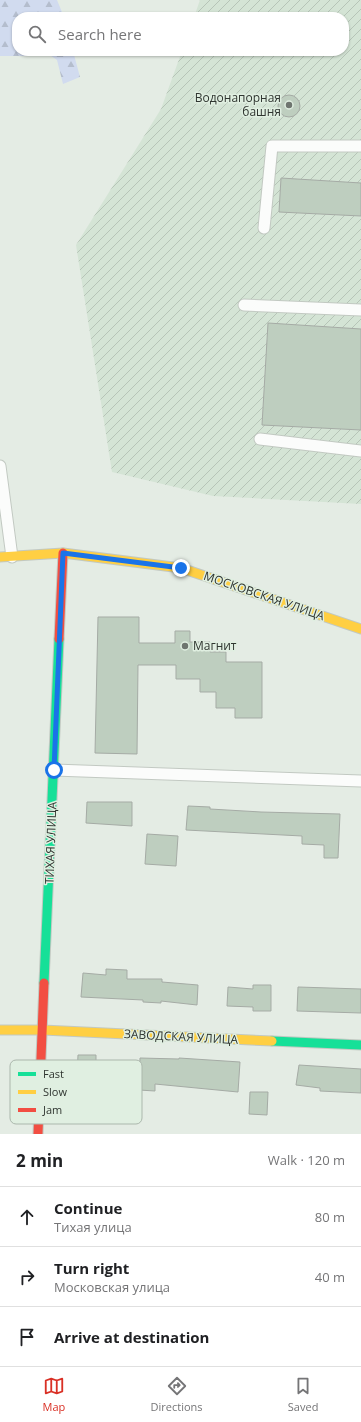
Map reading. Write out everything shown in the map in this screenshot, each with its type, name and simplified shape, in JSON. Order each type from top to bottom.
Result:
[{"type":"street","name":"МОСКОВСКАЯ УЛИЦА","points":[[0,557],[63,553],[181,568],[361,629]]},
{"type":"street","name":"ТИХАЯ УЛИЦА","points":[[41,1060],[63,553]]},
{"type":"street","name":"ЗАВОДСКАЯ УЛИЦА","points":[[0,1030],[42,1030],[361,1045]]},
{"type":"street","name":"ТИХАЯ УЛИЦА","points":[[38,1124],[38,1134]]},
{"type":"lane","points":[[264,228],[272,146],[361,146]]},
{"type":"lane","points":[[244,305],[361,310]]},
{"type":"lane","points":[[260,439],[361,451]]},
{"type":"lane","points":[[0,466],[12,556]]},
{"type":"lane","points":[[54,770],[361,781]]},
{"type":"shaded area","points":[[200,0],[361,0],[361,504],[213,496],[112,472],[76,245],[161,109],[180,56],[349,56],[349,12],[196,12]]},
{"type":"green space","points":[[0,0],[57,0],[62,12],[12,12],[12,56],[0,56]]},
{"type":"green space","points":[[51,56],[74,56],[80,77],[63,84],[57,60]]},
{"type":"building","name":"Водонапорная башня","points":[[289,95],[297,98],[300,106],[297,114],[289,117],[281,114],[278,106],[281,98]]},
{"type":"building","points":[[281,178],[361,183],[361,216],[279,212]]},
{"type":"building","points":[[268,323],[361,329],[361,430],[262,425]]},
{"type":"building","points":[[98,617],[139,617],[139,643],[175,643],[175,631],[190,631],[190,642],[210,642],[210,652],[226,652],[226,662],[262,662],[262,718],[235,718],[235,708],[216,708],[216,692],[200,692],[200,679],[176,679],[176,665],[138,665],[137,754],[95,753]]},
{"type":"building","points":[[87,802],[132,802],[132,826],[86,823]]},
{"type":"building","points":[[188,806],[261,812],[340,814],[338,858],[324,858],[324,845],[302,844],[302,836],[186,830]]},
{"type":"building","points":[[147,834],[178,836],[176,866],[145,864]]},
{"type":"building","points":[[106,969],[127,970],[127,979],[162,979],[162,982],[198,985],[197,1005],[161,1001],[161,1003],[143,1002],[143,1000],[81,997],[83,973],[106,975]]},
{"type":"building","points":[[253,985],[271,985],[271,1011],[253,1011],[253,1007],[227,1006],[228,987],[253,989]]},
{"type":"building","points":[[298,987],[361,989],[361,1013],[297,1011]]},
{"type":"building","points":[[78,1055],[96,1055],[96,1060],[78,1060]]},
{"type":"building","points":[[140,1058],[179,1058],[240,1062],[238,1092],[155,1084],[155,1091],[142,1090],[142,1060],[140,1060]]},
{"type":"building","points":[[299,1065],[361,1069],[361,1093],[320,1091],[320,1088],[296,1085]]},
{"type":"building","points":[[250,1092],[268,1092],[267,1115],[249,1114]]},
{"type":"traffic: fast","points":[[44,983],[59,639]]},
{"type":"traffic: fast","points":[[272,1041],[361,1045]]},
{"type":"traffic: slow","points":[[0,557],[63,553],[181,568],[361,629]]},
{"type":"traffic: slow","points":[[0,1030],[43,1030],[272,1041]]},
{"type":"traffic: jam","points":[[59,639],[63,553]]},
{"type":"traffic: jam","points":[[41,1060],[44,983]]},
{"type":"traffic: jam","points":[[38,1124],[38,1134]]},
{"type":"place","name":"Водонапорная башня","points":[[289,105]]},
{"type":"place","name":"Магнит","points":[[185,646]]},
{"type":"route","points":[[54,770],[63,553],[181,568]]}]
